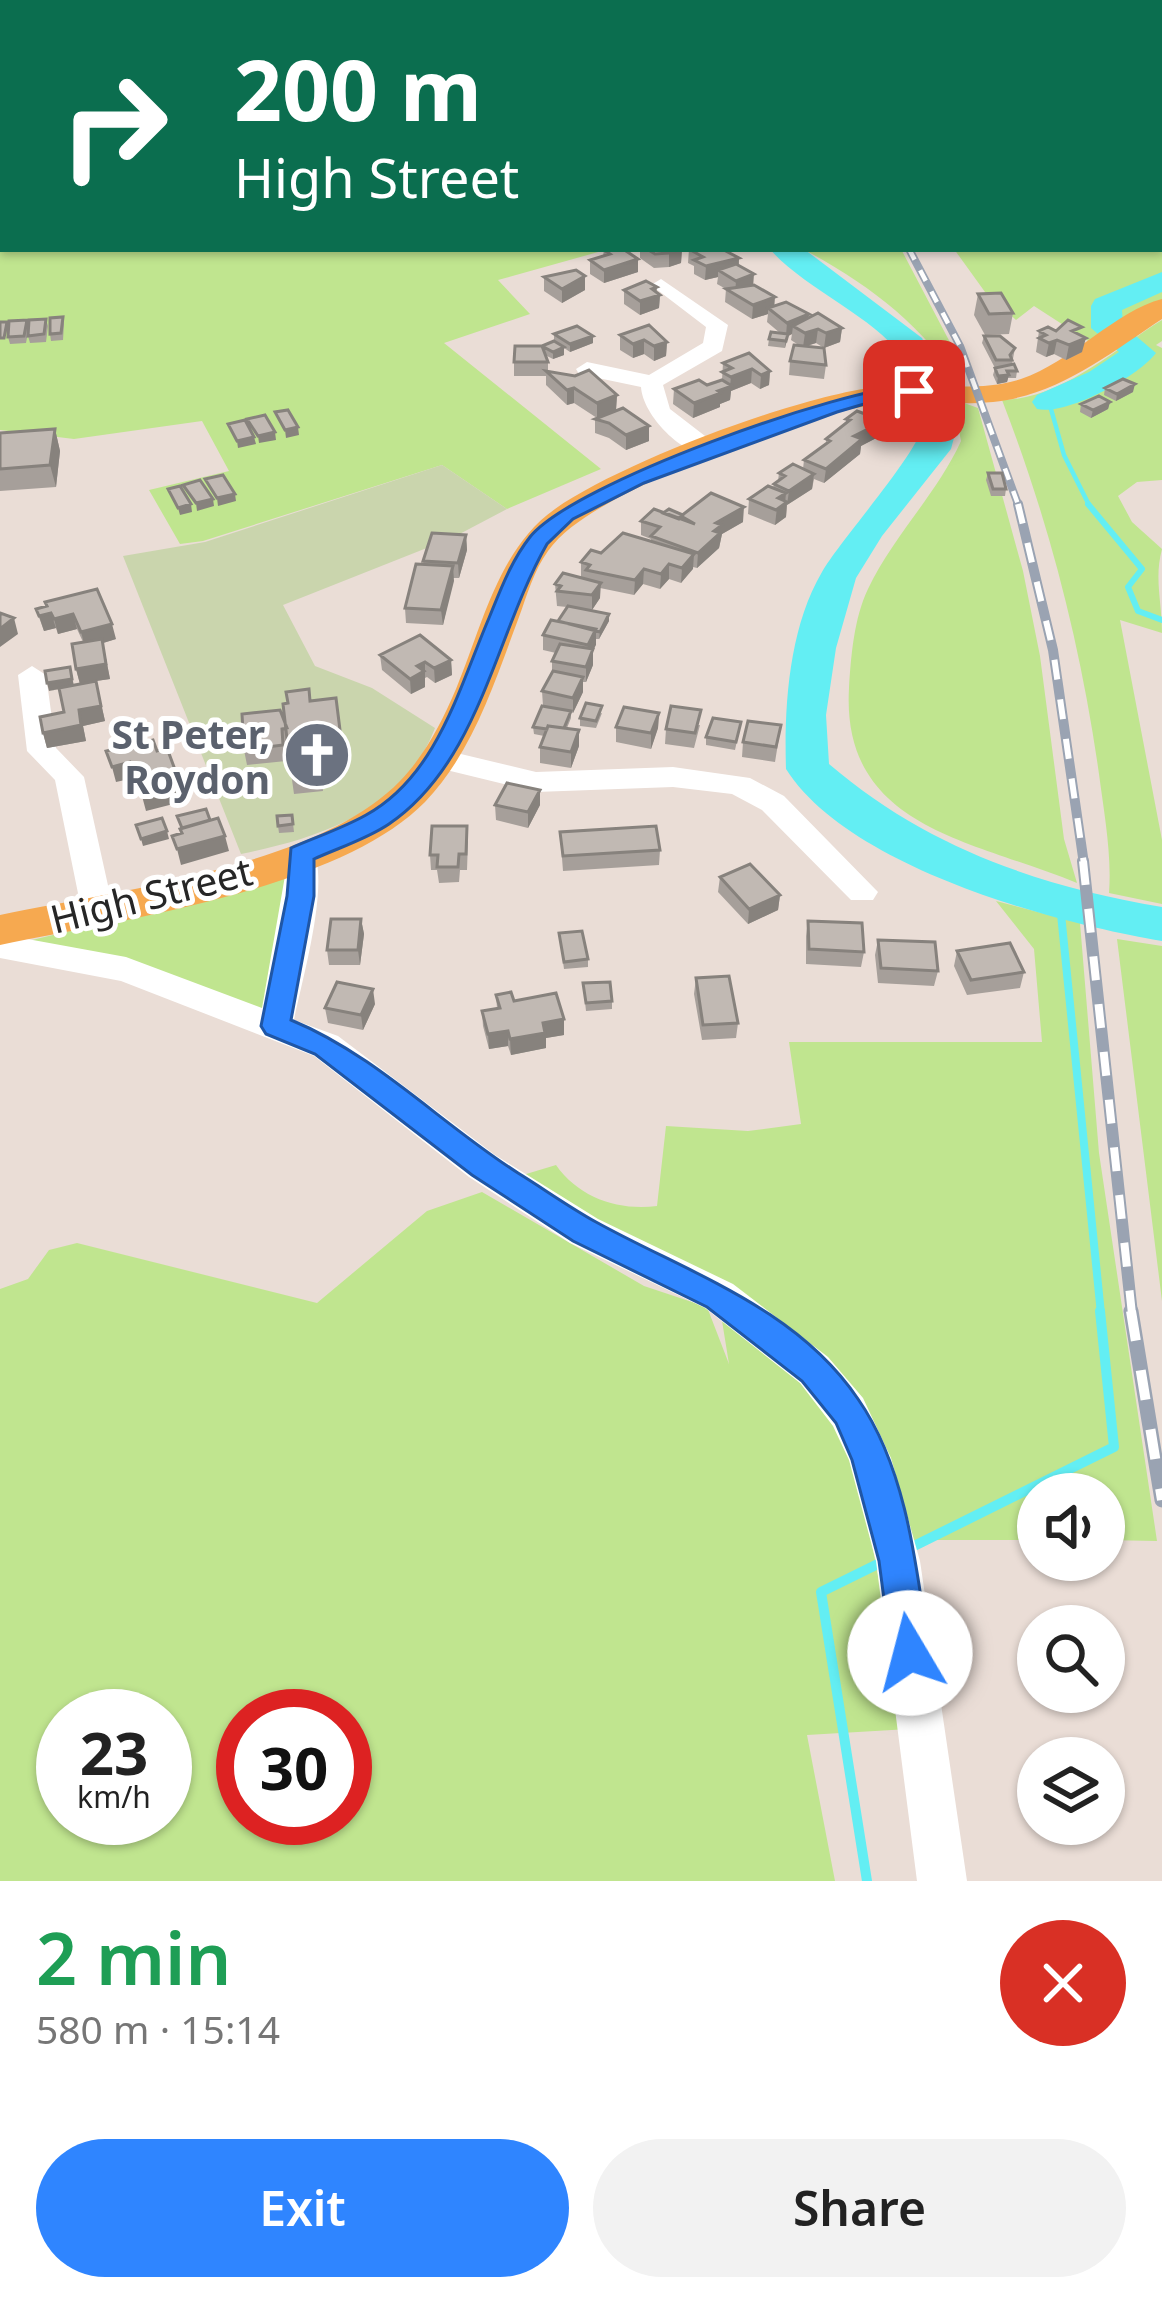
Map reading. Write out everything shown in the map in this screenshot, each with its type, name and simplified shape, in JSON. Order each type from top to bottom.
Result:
[{"type":"main road","name":"High Street","points":[[0,930],[301,855],[378,820],[413,791],[440,759],[519,573],[538,541],[581,506],[637,478],[854,400],[914,391],[1004,391],[1034,384],[1162,307]]},
{"type":"street","points":[[587,369],[652,382],[704,353],[718,338],[717,325],[705,312],[661,285]]},
{"type":"street","points":[[652,382],[655,409],[710,451]]},
{"type":"street","points":[[32,675],[42,751],[68,777],[97,908]]},
{"type":"street","points":[[440,759],[536,782],[674,777],[739,785],[772,803],[862,892]]},
{"type":"street","name":"High Street","points":[[0,946],[126,969],[276,1026],[301,896],[301,855]]},
{"type":"street","points":[[276,1026],[326,1046],[482,1166],[584,1231],[748,1316],[814,1370],[848,1412],[870,1458],[898,1561],[941,1881]]},
{"type":"green space","points":[[0,252],[598,252],[498,280],[530,314],[444,343],[601,469],[507,509],[442,465],[203,541],[180,544],[149,490],[229,471],[202,421],[74,439],[0,430]]},
{"type":"green space","points":[[808,252],[903,252],[964,369],[956,370],[962,386],[911,325],[850,277]]},
{"type":"green space","points":[[956,252],[1162,252],[1162,301],[1096,346],[1034,306],[1016,320],[985,292]]},
{"type":"green space","points":[[1162,320],[1162,341],[1156,345],[1162,348],[1162,480],[1137,482],[1118,496],[1132,522],[1162,549],[1158,580],[1162,633],[1120,620],[1162,840],[1162,904],[1109,893],[1103,804],[1073,631],[1049,538],[1002,400],[1024,398],[1066,382]]},
{"type":"green space","points":[[953,399],[978,408],[1023,571],[1040,656],[1064,839],[1077,883],[957,840],[921,822],[890,800],[867,772],[852,735],[849,688],[859,612],[878,570],[961,441]]},
{"type":"green space","points":[[442,465],[507,509],[452,538],[283,605],[315,666],[372,688],[435,728],[421,756],[403,780],[356,816],[300,839],[241,854],[123,556],[205,542]]},
{"type":"green space","points":[[290,873],[266,1009],[256,1011],[145,967],[28,941],[252,887]]},
{"type":"green space","points":[[996,901],[1080,923],[1099,1153],[1157,1541],[1125,1540],[1125,1473],[1017,1473],[1017,1540],[871,1540],[909,1729],[807,1735],[835,1881],[0,1881],[0,1289],[28,1279],[49,1250],[77,1243],[317,1303],[427,1211],[482,1192],[644,1286],[707,1307],[729,1364],[718,1296],[500,1182],[556,1165],[576,1186],[601,1200],[657,1206],[666,1126],[748,1131],[801,1124],[789,1042],[1042,1042],[1034,949]]},
{"type":"green space","points":[[1117,939],[1162,946],[1162,1301]]},
{"type":"building","points":[[607,252],[628,252],[638,259],[604,270],[590,260],[610,254]]},
{"type":"building","points":[[694,252],[728,252],[739,258],[706,266],[694,260],[703,257]]},
{"type":"building","points":[[736,264],[754,274],[736,281],[718,270]]},
{"type":"building","points":[[576,270],[585,276],[562,289],[544,277]]},
{"type":"building","points":[[646,281],[660,295],[640,301],[624,290]]},
{"type":"building","points":[[754,285],[775,297],[753,305],[726,289]]},
{"type":"building","points":[[1001,293],[1013,313],[989,314],[978,294]]},
{"type":"building","points":[[786,302],[809,314],[787,323],[768,308]]},
{"type":"building","points":[[818,313],[842,328],[805,333],[793,326]]},
{"type":"building","points":[[63,317],[61,333],[50,334],[50,318]]},
{"type":"building","points":[[46,319],[44,334],[28,336],[29,320]]},
{"type":"building","points":[[27,320],[24,336],[8,337],[9,321]]},
{"type":"building","points":[[1068,320],[1082,327],[1072,331],[1086,338],[1069,345],[1039,338],[1046,335],[1039,331],[1048,327],[1056,331]]},
{"type":"building","points":[[649,325],[667,342],[633,344],[620,335]]},
{"type":"building","points":[[577,326],[593,336],[570,344],[554,334]]},
{"type":"building","points":[[771,332],[788,334],[786,341],[769,339]]},
{"type":"building","points":[[984,336],[1000,336],[1015,348],[1012,360],[996,360]]},
{"type":"building","points":[[554,341],[564,347],[553,352],[542,346]]},
{"type":"building","points":[[794,345],[824,348],[826,365],[790,361]]},
{"type":"building","points":[[515,346],[542,346],[548,362],[514,362]]},
{"type":"building","points":[[749,353],[770,371],[761,375],[752,369],[731,377],[722,372],[732,368],[723,363]]},
{"type":"building","points":[[1014,364],[1017,371],[998,376],[995,368]]},
{"type":"building","points":[[589,370],[617,395],[597,403],[574,388],[567,390],[546,371],[575,376]]},
{"type":"building","points":[[1123,379],[1135,384],[1117,394],[1105,388]]},
{"type":"building","points":[[699,380],[707,385],[722,380],[732,386],[694,403],[674,389]]},
{"type":"building","points":[[1099,396],[1110,402],[1093,410],[1081,404]]},
{"type":"building","points":[[623,408],[649,426],[626,435],[595,419]]},
{"type":"building","points":[[288,410],[298,427],[285,430],[275,412]]},
{"type":"building","points":[[857,411],[884,421],[854,436],[862,439],[826,469],[804,460],[830,441],[826,439]]},
{"type":"building","points":[[265,415],[275,432],[258,436],[247,419]]},
{"type":"building","points":[[245,420],[254,437],[237,441],[228,424]]},
{"type":"building","points":[[55,429],[50,465],[0,469],[0,433]]},
{"type":"building","points":[[793,464],[814,474],[789,491],[774,484],[785,476],[779,473]]},
{"type":"building","points":[[988,473],[1002,473],[1006,489],[993,489]]},
{"type":"building","points":[[223,475],[235,494],[217,498],[205,479]]},
{"type":"building","points":[[200,480],[213,499],[196,503],[183,485]]},
{"type":"building","points":[[180,486],[191,504],[178,508],[168,489]]},
{"type":"building","points":[[768,486],[786,493],[778,498],[787,502],[776,510],[749,499]]},
{"type":"building","points":[[711,493],[744,507],[716,523],[722,525],[714,531],[720,533],[698,553],[651,536],[660,527],[641,521],[654,509],[695,524],[681,516]]},
{"type":"building","points":[[669,509],[683,515],[682,517],[663,513]]},
{"type":"building","points":[[432,533],[466,535],[458,563],[423,561]]},
{"type":"building","points":[[623,533],[694,554],[682,568],[669,564],[661,574],[644,569],[635,580],[586,570],[590,565],[581,562],[591,550],[601,553]]},
{"type":"building","points":[[416,564],[453,566],[441,610],[405,608]]},
{"type":"building","points":[[563,573],[601,583],[592,595],[557,591],[561,586],[555,584]]},
{"type":"building","points":[[97,589],[112,624],[81,632],[73,614],[54,619],[51,613],[39,616],[36,609],[47,606],[45,602]]},
{"type":"building","points":[[568,606],[609,614],[600,632],[558,621]]},
{"type":"building","points":[[0,613],[14,618],[0,629]]},
{"type":"building","points":[[551,620],[596,629],[588,645],[543,635]]},
{"type":"building","points":[[420,635],[451,660],[434,668],[425,662],[417,666],[424,671],[410,679],[380,655]]},
{"type":"building","points":[[102,639],[106,664],[76,669],[72,644]]},
{"type":"building","points":[[560,644],[593,649],[586,667],[552,661]]},
{"type":"building","points":[[70,667],[72,679],[47,683],[45,671]]},
{"type":"building","points":[[553,671],[583,677],[573,698],[542,691]]},
{"type":"building","points":[[96,681],[101,706],[79,710],[81,725],[43,733],[40,717],[64,712],[59,688]]},
{"type":"building","points":[[309,689],[310,701],[336,698],[341,738],[316,741],[319,761],[290,765],[283,704],[288,703],[286,692]]},
{"type":"building","points":[[586,703],[602,706],[596,721],[580,718]]},
{"type":"building","points":[[542,706],[571,711],[564,728],[533,727]]},
{"type":"building","points":[[671,706],[701,710],[695,733],[666,729]]},
{"type":"building","points":[[624,707],[659,713],[651,733],[616,727]]},
{"type":"building","points":[[280,710],[287,728],[282,729],[283,745],[244,750],[242,714]]},
{"type":"building","points":[[713,718],[741,722],[736,742],[706,737]]},
{"type":"building","points":[[748,721],[781,725],[776,747],[743,742]]},
{"type":"building","points":[[548,726],[579,730],[571,752],[540,747]]},
{"type":"building","points":[[153,740],[157,751],[167,748],[181,786],[142,796],[130,762],[112,767],[106,751]]},
{"type":"building","points":[[507,783],[540,790],[528,812],[495,805]]},
{"type":"building","points":[[206,809],[210,820],[182,828],[177,816]]},
{"type":"building","points":[[292,815],[293,824],[278,826],[277,816]]},
{"type":"building","points":[[162,818],[167,831],[141,839],[136,825]]},
{"type":"building","points":[[218,818],[225,836],[177,849],[172,836],[182,833],[180,829]]},
{"type":"building","points":[[432,826],[467,826],[466,854],[459,854],[458,867],[437,867],[438,855],[430,855]]},
{"type":"building","points":[[656,826],[660,850],[563,856],[560,832]]},
{"type":"building","points":[[750,864],[780,895],[749,909],[720,877]]},
{"type":"building","points":[[331,919],[361,919],[358,950],[327,950]]},
{"type":"building","points":[[808,921],[862,923],[864,952],[809,949]]},
{"type":"building","points":[[582,931],[588,959],[564,962],[559,933]]},
{"type":"building","points":[[878,940],[935,942],[938,971],[881,968]]},
{"type":"building","points":[[1010,943],[1024,972],[971,980],[957,951]]},
{"type":"building","points":[[729,976],[738,1023],[703,1025],[696,978]]},
{"type":"building","points":[[337,982],[373,989],[361,1015],[325,1008]]},
{"type":"building","points":[[610,982],[612,1001],[586,1003],[583,983]]},
{"type":"building","points":[[511,992],[514,1001],[556,993],[564,1019],[543,1023],[545,1033],[510,1039],[508,1031],[488,1034],[482,1011],[500,1008],[496,995]]},
{"type":"waterway","points":[[789,252],[911,345],[942,419],[934,449],[866,531],[837,578],[816,648],[805,715],[808,769],[884,829],[972,874],[1066,905],[1162,924]]},
{"type":"waterway","points":[[1049,402],[1101,379],[1140,353],[1107,328],[1106,306],[1162,281]]},
{"type":"waterway","points":[[1049,402],[1064,455],[1089,506]]},
{"type":"waterway","points":[[1089,506],[1142,569],[1128,587],[1138,611],[1162,620]]},
{"type":"waterway","points":[[1060,904],[1101,1314]]},
{"type":"waterway","points":[[910,1548],[1114,1447],[1100,1311]]},
{"type":"waterway","points":[[867,1881],[821,1592],[886,1560]]},
{"type":"railway","points":[[911,252],[960,346],[1018,505]]},
{"type":"railway","points":[[1018,505],[1053,650],[1084,864]]},
{"type":"railway","points":[[1083,861],[1132,1314]]},
{"type":"railway","points":[[1131,1311],[1162,1500]]},
{"type":"place","name":"St Peter, Roydon","points":[[317,755]]},
{"type":"route","points":[[910,1653],[898,1561],[870,1458],[848,1412],[814,1370],[718,1297],[584,1231],[482,1166],[326,1046],[276,1026],[301,896],[301,855],[378,820],[413,791],[440,759],[519,573],[538,541],[566,514],[637,478],[830,408],[887,392],[914,391]]}]
